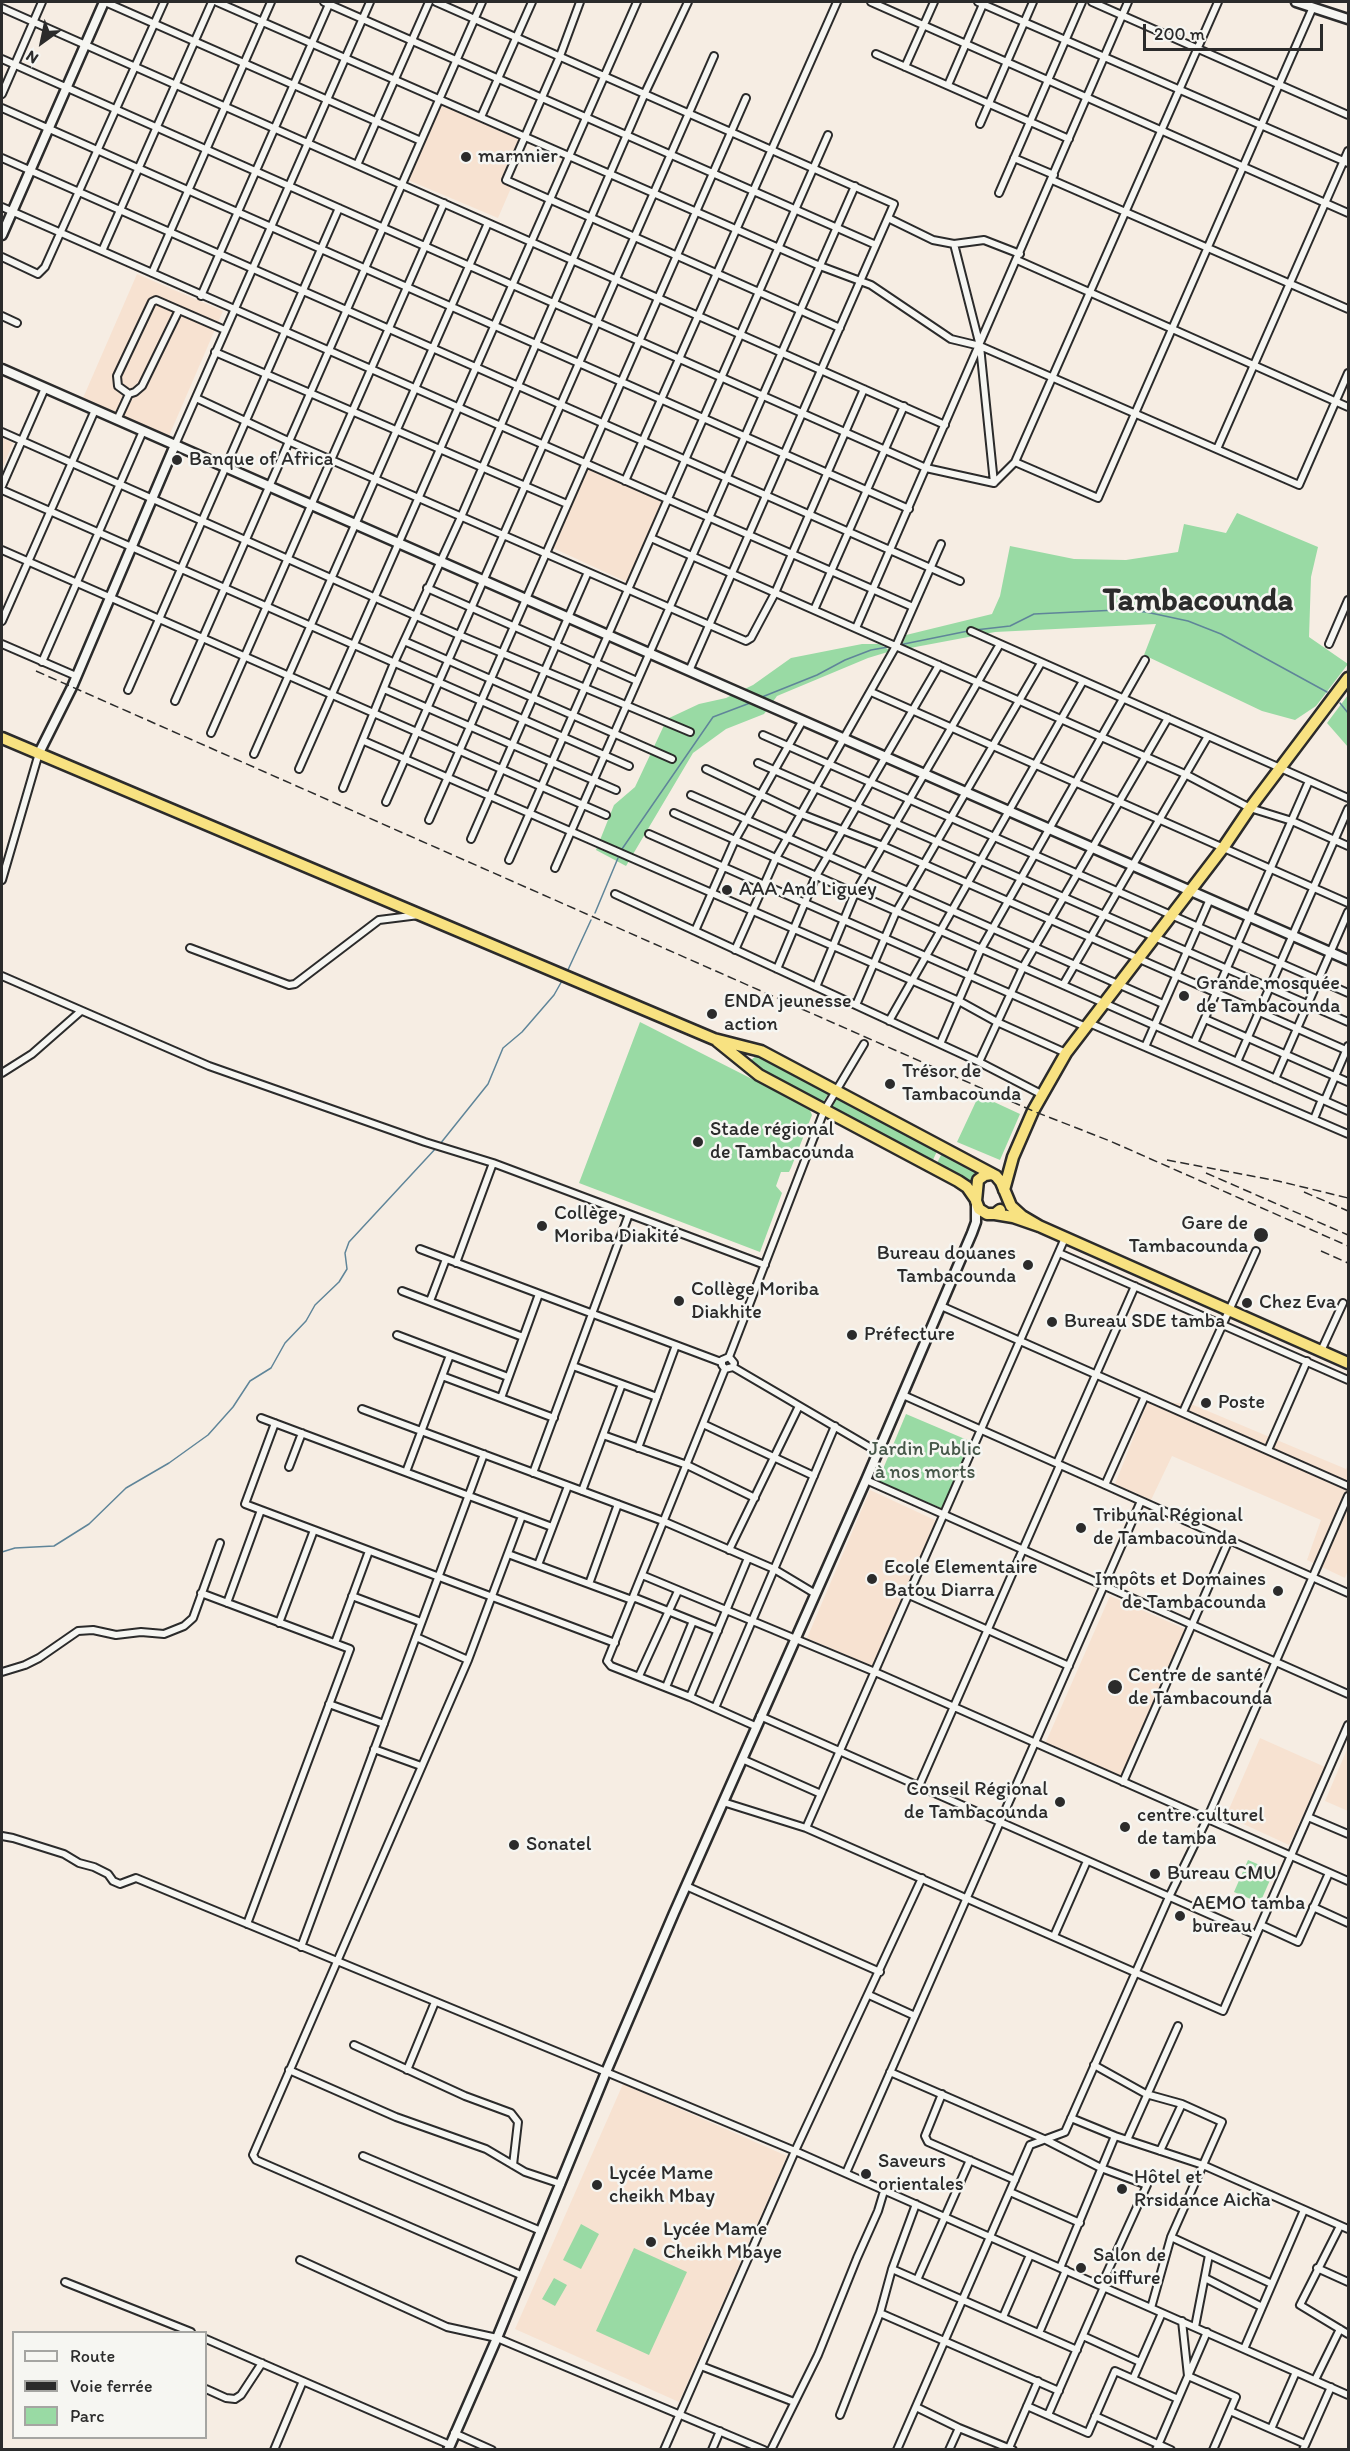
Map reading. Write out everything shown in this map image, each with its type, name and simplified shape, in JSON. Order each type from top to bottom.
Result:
[{"type":"highway","points":[[993,1214],[1004,1204],[1004,1191],[1013,1157],[1041,1094],[1066,1053],[1223,848],[1250,808],[1348,678]]},
{"type":"highway","points":[[2,738],[714,1039],[761,1051],[992,1174],[999,1179],[1015,1211],[1039,1226]]},
{"type":"highway","points":[[714,1039],[759,1075],[958,1180],[970,1191],[979,1209],[1039,1226],[1348,1363]]},
{"type":"highway","points":[[976,1201],[978,1180],[985,1175],[992,1174],[1013,1157]]},
{"type":"main road","points":[[2,235],[104,2]]},
{"type":"main road","points":[[1296,2],[1348,19]]},
{"type":"main road","points":[[2,369],[1348,960]]},
{"type":"main road","points":[[39,753],[76,676],[175,445]]},
{"type":"main road","points":[[449,2447],[686,1886],[866,1480],[972,1233],[976,1222],[976,1201]]},
{"type":"main road","points":[[972,1233],[983,1219],[993,1214]]},
{"type":"street","points":[[2,94],[42,2]]},
{"type":"street","points":[[104,2],[421,141]]},
{"type":"street","points":[[2,257],[38,274],[45,267],[164,2]]},
{"type":"street","points":[[102,251],[214,2],[778,248],[871,285],[951,339],[980,346],[1299,485],[1348,373]]},
{"type":"street","points":[[152,273],[271,2]]},
{"type":"street","points":[[201,296],[328,2],[876,245]]},
{"type":"street","points":[[175,445],[370,2]]},
{"type":"street","points":[[357,165],[429,2]]},
{"type":"street","points":[[436,2],[894,204],[689,671]]},
{"type":"street","points":[[175,701],[482,2]]},
{"type":"street","points":[[481,117],[532,2]]},
{"type":"street","points":[[580,2],[560,56],[506,180],[840,328]]},
{"type":"street","points":[[299,769],[637,2]]},
{"type":"street","points":[[343,788],[394,663],[645,93],[688,2]]},
{"type":"street","points":[[626,481],[837,2]]},
{"type":"street","points":[[871,2],[883,4],[966,44],[1348,213]]},
{"type":"street","points":[[905,67],[934,2]]},
{"type":"street","points":[[948,85],[982,2],[1346,162]]},
{"type":"street","points":[[980,124],[1033,2]]},
{"type":"street","points":[[999,193],[1082,2]]},
{"type":"street","points":[[1092,2],[1348,115]]},
{"type":"street","points":[[856,628],[1128,2]]},
{"type":"street","points":[[994,483],[1016,462],[1218,2]]},
{"type":"street","points":[[1016,462],[1098,498],[1314,7]]},
{"type":"street","points":[[2,8],[945,425]]},
{"type":"street","points":[[876,54],[1070,139]]},
{"type":"street","points":[[386,802],[714,56]]},
{"type":"street","points":[[2,59],[926,468],[994,483]]},
{"type":"street","points":[[429,820],[746,98]]},
{"type":"street","points":[[2,108],[909,509]]},
{"type":"street","points":[[509,860],[828,135]]},
{"type":"street","points":[[1217,449],[1346,162],[1348,151]]},
{"type":"street","points":[[2,158],[960,581]]},
{"type":"street","points":[[1014,158],[1125,212],[1348,309]]},
{"type":"street","points":[[555,868],[855,186]]},
{"type":"street","points":[[211,734],[444,203]]},
{"type":"street","points":[[2,207],[913,607]]},
{"type":"street","points":[[128,690],[339,208]]},
{"type":"street","points":[[888,218],[933,240],[954,244],[984,240],[1090,292],[1348,407]]},
{"type":"street","points":[[254,754],[488,223]]},
{"type":"street","points":[[954,244],[980,346],[994,483]]},
{"type":"street","points":[[129,394],[118,386],[117,376],[149,306],[156,300],[225,330]]},
{"type":"street","points":[[117,420],[129,394],[142,386],[179,310]]},
{"type":"street","points":[[2,316],[17,323]]},
{"type":"street","points":[[215,352],[567,504]]},
{"type":"street","points":[[2,486],[45,388]]},
{"type":"street","points":[[196,398],[460,517],[504,534],[747,641],[757,628],[775,592],[864,389]]},
{"type":"street","points":[[814,610],[904,406]]},
{"type":"street","points":[[2,621],[94,410]]},
{"type":"street","points":[[42,662],[143,431]]},
{"type":"street","points":[[2,432],[459,635],[690,732]]},
{"type":"street","points":[[2,490],[629,766]]},
{"type":"street","points":[[651,538],[1185,774],[1250,808],[1292,821],[1348,846]]},
{"type":"street","points":[[735,950],[776,858],[896,646],[941,544]]},
{"type":"street","points":[[2,549],[606,815]]},
{"type":"street","points":[[471,839],[588,572]]},
{"type":"street","points":[[427,588],[637,681]]},
{"type":"street","points":[[1329,644],[1348,600]]},
{"type":"street","points":[[971,632],[1348,798]]},
{"type":"street","points":[[404,641],[672,759]]},
{"type":"street","points":[[2,644],[76,676]]},
{"type":"street","points":[[816,987],[855,893],[1000,644]]},
{"type":"street","points":[[940,1044],[981,949],[1145,660]]},
{"type":"street","points":[[856,1005],[908,891],[1041,663]]},
{"type":"street","points":[[777,969],[816,876],[939,665]]},
{"type":"street","points":[[889,1021],[1083,681]]},
{"type":"street","points":[[384,689],[616,790]]},
{"type":"street","points":[[870,692],[1348,903]]},
{"type":"street","points":[[979,1062],[1023,967],[1167,718]]},
{"type":"street","points":[[695,931],[735,840],[803,720]]},
{"type":"street","points":[[763,735],[1348,993]]},
{"type":"street","points":[[1063,985],[1208,736]]},
{"type":"street","points":[[364,741],[959,1001],[997,1022],[1066,1053]]},
{"type":"street","points":[[2,880],[4,862],[39,753]]},
{"type":"street","points":[[758,763],[1348,1022]]},
{"type":"street","points":[[706,769],[801,814],[883,846],[1348,1049],[1314,1119]]},
{"type":"street","points":[[1194,1043],[1309,781]]},
{"type":"street","points":[[692,795],[1164,1004]]},
{"type":"street","points":[[1237,1062],[1348,809]]},
{"type":"street","points":[[674,813],[1348,1111]]},
{"type":"street","points":[[649,834],[1010,993],[1145,1047],[1348,1134]]},
{"type":"street","points":[[615,894],[979,1062],[1041,1094]]},
{"type":"street","points":[[1145,1047],[1210,899]]},
{"type":"street","points":[[1275,1079],[1348,912]]},
{"type":"street","points":[[190,948],[289,985],[295,984],[314,971],[379,920],[420,915]]},
{"type":"street","points":[[2,976],[209,1066],[425,1142],[493,1163],[765,1265]]},
{"type":"street","points":[[2,1073],[32,1054],[81,1011]]},
{"type":"street","points":[[1205,1019],[1348,1082]]},
{"type":"street","points":[[729,1357],[824,1111],[864,1044]]},
{"type":"street","points":[[456,1263],[493,1163]]},
{"type":"street","points":[[533,1473],[629,1214]]},
{"type":"street","points":[[806,1828],[1065,1238]]},
{"type":"street","points":[[420,1249],[721,1362],[725,1369]]},
{"type":"street","points":[[1183,1412],[1256,1251]]},
{"type":"street","points":[[1059,1253],[1348,1380]]},
{"type":"street","points":[[430,1301],[446,1259]]},
{"type":"street","points":[[919,1786],[1023,1550],[1135,1286]]},
{"type":"street","points":[[402,1291],[523,1337]]},
{"type":"street","points":[[501,1398],[539,1294]]},
{"type":"street","points":[[1321,1351],[1343,1303]]},
{"type":"street","points":[[940,1306],[1348,1485]]},
{"type":"street","points":[[397,1335],[508,1377]]},
{"type":"street","points":[[638,1448],[676,1345]]},
{"type":"street","points":[[406,1472],[450,1355]]},
{"type":"street","points":[[721,1362],[724,1358],[729,1357]]},
{"type":"street","points":[[729,1357],[734,1363],[733,1367]]},
{"type":"street","points":[[1268,1450],[1307,1361]]},
{"type":"street","points":[[573,1366],[657,1397]]},
{"type":"street","points":[[725,1369],[733,1367],[878,1452]]},
{"type":"street","points":[[725,1369],[607,1661],[609,1664],[755,1726]]},
{"type":"street","points":[[442,1376],[554,1418]]},
{"type":"street","points":[[582,1491],[622,1384]]},
{"type":"street","points":[[903,1395],[1348,1593]]},
{"type":"street","points":[[1106,1485],[1145,1396]]},
{"type":"street","points":[[729,1550],[799,1406]]},
{"type":"street","points":[[362,1408],[663,1521],[774,1569],[814,1593]]},
{"type":"street","points":[[261,1418],[552,1527]]},
{"type":"street","points":[[275,1423],[245,1504],[615,1643]]},
{"type":"street","points":[[703,1424],[814,1476]]},
{"type":"street","points":[[715,1708],[835,1426]]},
{"type":"street","points":[[289,1467],[302,1433]]},
{"type":"street","points":[[603,1435],[687,1465],[755,1498]]},
{"type":"street","points":[[301,1947],[484,1454]]},
{"type":"street","points":[[866,1480],[1348,1694]]},
{"type":"street","points":[[538,1565],[568,1486]]},
{"type":"street","points":[[897,2450],[1030,2145],[1065,2132],[1168,1897],[1207,1819],[1348,1496]]},
{"type":"street","points":[[846,2173],[1141,1501]]},
{"type":"street","points":[[589,1584],[618,1504]]},
{"type":"street","points":[[227,1603],[261,1510]]},
{"type":"street","points":[[522,1516],[468,1660],[253,2155],[254,2158],[523,2276]]},
{"type":"street","points":[[279,1623],[314,1530]]},
{"type":"street","points":[[1123,1782],[1229,1540]]},
{"type":"street","points":[[2,1671],[25,1665],[39,1658],[78,1630],[93,1630],[116,1635],[171,1632],[184,1626],[193,1617],[220,1543]]},
{"type":"street","points":[[335,1643],[369,1551]]},
{"type":"street","points":[[508,1554],[669,1611],[718,1631]]},
{"type":"street","points":[[690,1697],[748,1558]]},
{"type":"street","points":[[642,1575],[795,1640],[875,1671],[1348,1881]]},
{"type":"street","points":[[639,1676],[678,1591]]},
{"type":"street","points":[[201,1593],[350,1649],[248,1924]]},
{"type":"street","points":[[909,1595],[1069,1666]]},
{"type":"street","points":[[352,1596],[422,1622]]},
{"type":"street","points":[[666,1687],[693,1621]]},
{"type":"street","points":[[416,1637],[468,1660]]},
{"type":"street","points":[[329,1704],[384,1724]]},
{"type":"street","points":[[760,1716],[1256,1935]]},
{"type":"street","points":[[723,1802],[806,1828],[1223,2011],[1348,1725]]},
{"type":"street","points":[[374,1749],[421,1766]]},
{"type":"street","points":[[742,1759],[821,1794]]},
{"type":"street","points":[[1308,1817],[1348,1834]]},
{"type":"street","points":[[2,1836],[64,1854],[79,1863],[108,1874],[120,1884],[136,1878],[606,2072],[846,2173],[1348,2395]]},
{"type":"street","points":[[1054,1936],[1087,1861]]},
{"type":"street","points":[[1261,1925],[1298,1942],[1329,1873]]},
{"type":"street","points":[[664,2450],[795,2151],[922,1878]]},
{"type":"street","points":[[686,1886],[880,1971]]},
{"type":"street","points":[[1313,1908],[1348,1923]]},
{"type":"street","points":[[869,1995],[915,2016]]},
{"type":"street","points":[[407,2070],[435,2002]]},
{"type":"street","points":[[1127,2140],[1178,2026]]},
{"type":"street","points":[[354,2045],[465,2096],[511,2113],[519,2122],[513,2165]]},
{"type":"street","points":[[1094,2065],[1146,2094],[1182,2104],[1222,2122],[1171,2237],[1151,2308]]},
{"type":"street","points":[[289,2070],[396,2117],[486,2150],[525,2172],[561,2184]]},
{"type":"street","points":[[890,2072],[1044,2139],[1101,2168],[1147,2185],[1048,2415]]},
{"type":"street","points":[[942,2094],[925,2136],[928,2142],[1015,2180]]},
{"type":"street","points":[[1160,2151],[1182,2104]]},
{"type":"street","points":[[1071,2118],[1115,2136],[1203,2165],[1348,2229]]},
{"type":"street","points":[[1039,2333],[1115,2136]]},
{"type":"street","points":[[363,2156],[541,2231]]},
{"type":"street","points":[[917,2280],[970,2160]]},
{"type":"street","points":[[771,2450],[818,2355],[878,2211],[884,2191]]},
{"type":"street","points":[[1010,2192],[1080,2223]]},
{"type":"street","points":[[840,2415],[880,2313],[892,2269],[916,2204]]},
{"type":"street","points":[[1244,2349],[1304,2210]]},
{"type":"street","points":[[1340,2226],[1300,2305],[1348,2334]]},
{"type":"street","points":[[1171,2237],[1272,2284]]},
{"type":"street","points":[[1003,2318],[1030,2255]]},
{"type":"street","points":[[1196,2327],[1209,2255]]},
{"type":"street","points":[[300,2260],[447,2327],[497,2338],[764,2450]]},
{"type":"street","points":[[1317,2268],[1348,2282]]},
{"type":"street","points":[[892,2269],[1077,2350]]},
{"type":"street","points":[[1205,2278],[1262,2307]]},
{"type":"street","points":[[65,2282],[186,2331]]},
{"type":"street","points":[[880,2313],[1059,2391]]},
{"type":"street","points":[[1133,2379],[1162,2313]]},
{"type":"street","points":[[1182,2322],[1188,2376]]},
{"type":"street","points":[[1315,2380],[1340,2329]]},
{"type":"street","points":[[1157,2447],[1207,2332]]},
{"type":"street","points":[[1083,2336],[1140,2362]]},
{"type":"street","points":[[207,2339],[449,2447]]},
{"type":"street","points":[[207,2389],[226,2398],[240,2396],[262,2363]]},
{"type":"street","points":[[700,2366],[794,2402]]},
{"type":"street","points":[[1027,2406],[1088,2433],[1115,2371],[1178,2399]]},
{"type":"street","points":[[1271,2429],[1296,2372]]},
{"type":"street","points":[[1188,2376],[1236,2397],[1214,2449]]},
{"type":"street","points":[[274,2450],[303,2381]]},
{"type":"street","points":[[916,2407],[958,2428],[1011,2449],[1038,2381]]},
{"type":"street","points":[[1230,2411],[1304,2447],[1330,2387]]},
{"type":"street","points":[[1095,2416],[1157,2447],[1171,2450]]},
{"type":"street","points":[[949,2450],[958,2428]]},
{"type":"street","points":[[712,2450],[720,2431]]},
{"type":"street","points":[[454,2433],[492,2450]]},
{"type":"shaded area","name":"marnnier","points":[[441,102],[523,137],[506,177],[514,181],[498,218],[408,180]]},
{"type":"shaded area","points":[[137,274],[223,311],[169,436],[83,398]]},
{"type":"shaded area","points":[[2,438],[13,443],[2,469]]},
{"type":"shaded area","points":[[589,467],[664,501],[627,582],[553,548]]},
{"type":"shaded area","points":[[1148,1401],[1191,1404],[1346,1469],[1348,1465],[1348,1570],[1345,1578],[1307,1560],[1321,1520],[1172,1456],[1151,1500],[1115,1484]]},
{"type":"shaded area","name":"Ecole Elementaire Batou Diarra","points":[[870,1490],[937,1521],[874,1667],[807,1638]]},
{"type":"shaded area","name":"Centre de santé de Tambacounda","points":[[1110,1596],[1185,1629],[1121,1778],[1045,1744]]},
{"type":"shaded area","points":[[1260,1738],[1325,1767],[1289,1845],[1226,1816]]},
{"type":"shaded area","points":[[1348,1747],[1348,1811],[1325,1801]]},
{"type":"shaded area","name":"Lycée Mame Cheikh Mbaye","points":[[623,2084],[787,2156],[679,2402],[515,2329]]},
{"type":"green space","points":[[1237,513],[1318,547],[1311,577],[1309,637],[1348,664],[1316,706],[1295,720],[1262,711],[1144,655],[1156,624],[995,632],[901,648],[906,635],[992,614],[1000,596],[1010,546],[1074,559],[1126,560],[1178,552],[1184,524],[1226,533]]},
{"type":"green space","points":[[862,644],[879,644],[891,651],[868,658],[777,696],[764,714],[726,729],[693,753],[626,866],[596,850],[614,805],[635,787],[667,719],[699,704],[726,698],[753,685],[791,658]]},
{"type":"green space","points":[[1348,695],[1348,747],[1327,723]]},
{"type":"green space","name":"Stade régional de Tambacounda","points":[[640,1022],[809,1108],[812,1115],[791,1168],[789,1172],[781,1172],[776,1186],[782,1193],[760,1252],[579,1183]]},
{"type":"green space","points":[[758,1054],[829,1093],[823,1102],[818,1104],[756,1071],[750,1061]]},
{"type":"green space","points":[[837,1095],[938,1149],[932,1162],[827,1108]]},
{"type":"green space","points":[[979,1095],[1020,1114],[1000,1160],[957,1142]]},
{"type":"green space","points":[[943,1151],[976,1170],[972,1180],[969,1181],[936,1165]]},
{"type":"green space","name":"Jardin Public à nos morts","points":[[906,1414],[972,1442],[943,1509],[878,1481]]},
{"type":"green space","points":[[1248,1860],[1274,1871],[1260,1903],[1234,1892]]},
{"type":"green space","points":[[581,2224],[599,2234],[581,2269],[563,2260]]},
{"type":"green space","points":[[634,2248],[687,2272],[649,2355],[596,2331]]},
{"type":"green space","points":[[554,2278],[567,2285],[555,2306],[542,2299]]},
{"type":"waterway","points":[[975,630],[1010,626],[1034,614],[1117,610],[1146,612],[1188,621],[1221,634],[1327,692]]},
{"type":"waterway","points":[[899,645],[968,631]]},
{"type":"waterway","points":[[762,697],[817,675],[845,660],[871,650],[888,647]]},
{"type":"waterway","points":[[622,849],[713,717],[750,703]]},
{"type":"waterway","points":[[1340,703],[1348,713]]},
{"type":"waterway","points":[[595,913],[618,858]]},
{"type":"waterway","points":[[567,972],[591,920]]},
{"type":"waterway","points":[[440,1144],[488,1084],[503,1048],[522,1032],[554,995],[563,979]]},
{"type":"waterway","points":[[2,1552],[15,1548],[54,1546],[89,1524],[126,1488],[169,1463],[208,1435],[233,1407],[250,1381],[271,1368],[285,1343],[306,1321],[315,1305],[339,1282],[347,1269],[345,1253],[349,1242],[437,1147]]},
{"type":"railway","points":[[36,671],[1033,1111],[1110,1141],[1348,1246]]},
{"type":"railway","points":[[1167,1160],[1278,1181],[1348,1198]]},
{"type":"railway","points":[[1206,1173],[1348,1235]]},
{"type":"railway","points":[[1304,1192],[1348,1211]]},
{"type":"railway","points":[[1321,1251],[1348,1263]]},
{"type":"place","name":"marnnier","points":[[466,157]]},
{"type":"place","name":"Banque of Africa","points":[[177,460]]},
{"type":"place","name":"AAA And Liguey","points":[[727,890]]},
{"type":"place","name":"Grande mosquée de Tambacounda","points":[[1184,996]]},
{"type":"place","name":"ENDA jeunesse action","points":[[712,1014]]},
{"type":"place","name":"Trésor de Tambacounda","points":[[890,1084]]},
{"type":"place","name":"Stade régional de Tambacounda","points":[[698,1142]]},
{"type":"place","name":"Collège Moriba Diakité","points":[[542,1226]]},
{"type":"place","name":"Gare de Tambacounda","points":[[1261,1235]]},
{"type":"place","name":"Bureau douanes Tambacounda","points":[[1028,1265]]},
{"type":"place","name":"Collège Moriba Diakhite","points":[[679,1301]]},
{"type":"place","name":"Chez Eva","points":[[1247,1303]]},
{"type":"place","name":"Bureau SDE tamba","points":[[1052,1322]]},
{"type":"place","name":"Préfecture","points":[[852,1335]]},
{"type":"place","name":"Poste","points":[[1206,1403]]},
{"type":"place","name":"Tribunal Régional de Tambacounda","points":[[1081,1528]]},
{"type":"place","name":"Ecole Elementaire Batou Diarra","points":[[872,1579]]},
{"type":"place","name":"Impôts et Domaines de Tambacounda","points":[[1278,1591]]},
{"type":"place","name":"Centre de santé de Tambacounda","points":[[1115,1687]]},
{"type":"place","name":"Conseil Régional de Tambacounda","points":[[1060,1802]]},
{"type":"place","name":"centre culturel de tamba","points":[[1125,1827]]},
{"type":"place","name":"Sonatel","points":[[514,1845]]},
{"type":"place","name":"Bureau CMU","points":[[1155,1874]]},
{"type":"place","name":"AEMO tamba bureau","points":[[1180,1916]]},
{"type":"place","name":"Saveurs orientales","points":[[866,2174]]},
{"type":"place","name":"Lycée Mame cheikh Mbay","points":[[597,2185]]},
{"type":"place","name":"Hôtel et Rrsidance Aicha","points":[[1122,2189]]},
{"type":"place","name":"Lycée Mame Cheikh Mbaye","points":[[651,2242]]},
{"type":"place","name":"Salon de coiffure","points":[[1081,2268]]},
{"type":"district","name":"Tambacounda","points":[[1198,602]]}]
